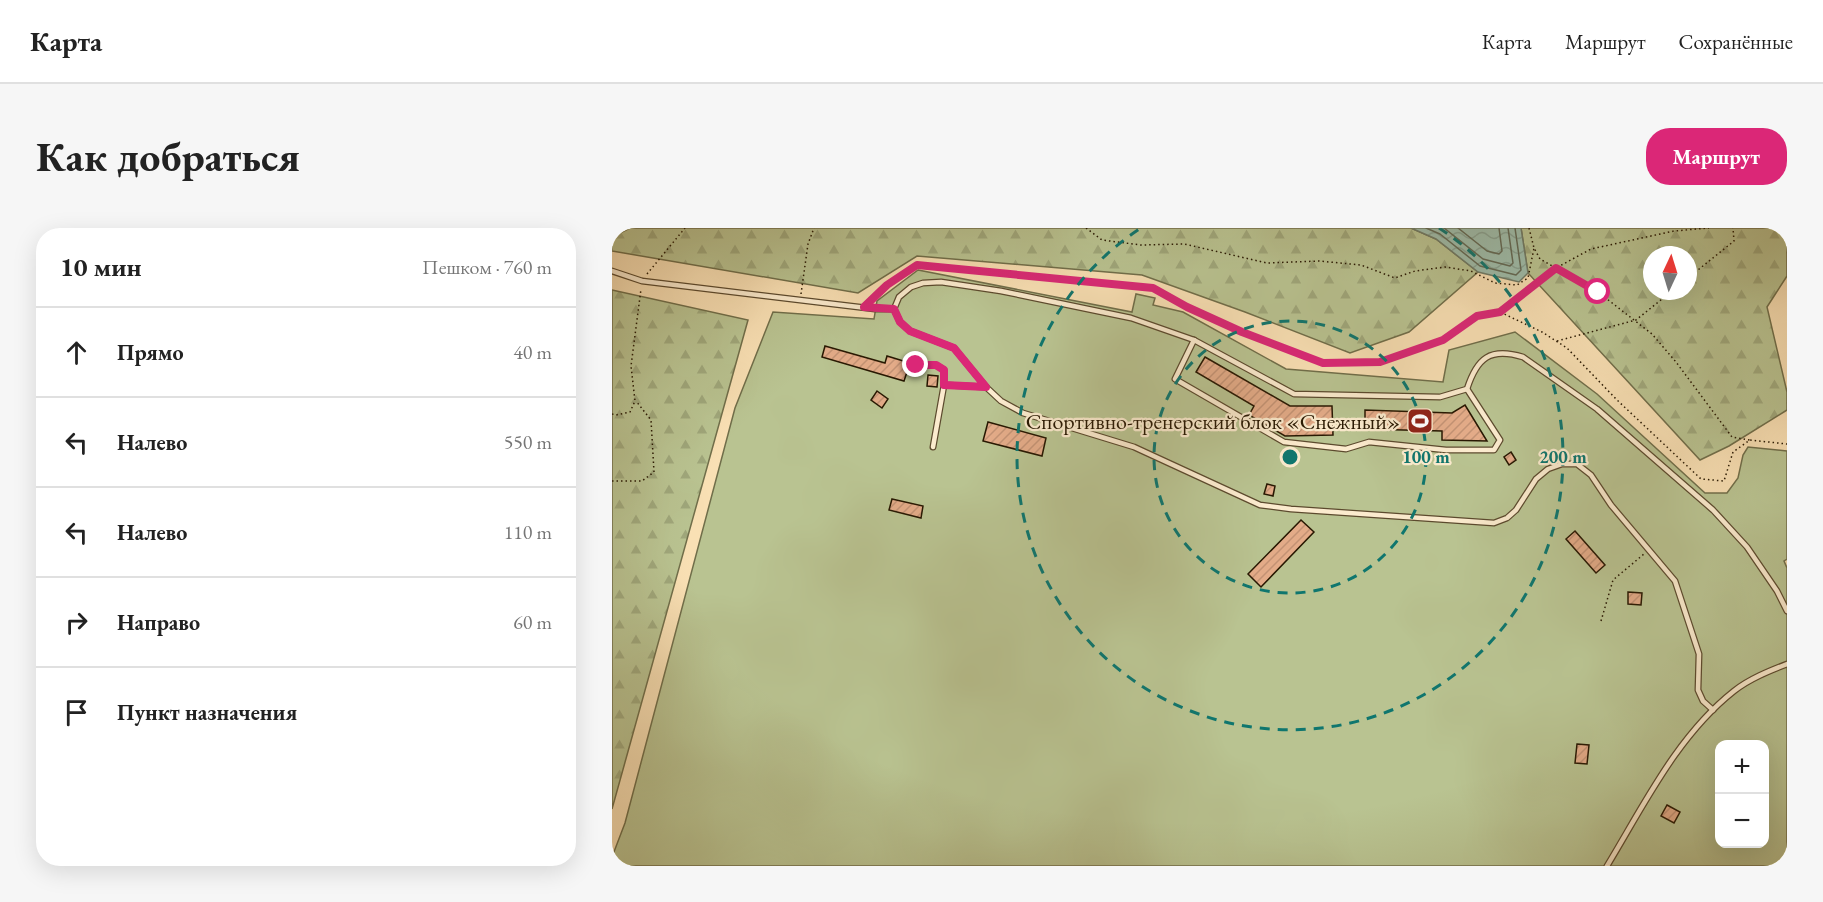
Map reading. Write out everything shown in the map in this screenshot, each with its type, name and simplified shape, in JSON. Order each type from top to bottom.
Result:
[{"type":"lane","points":[[612,271],[642,281],[894,309]]},
{"type":"lane","points":[[1467,389],[1440,397],[1294,394],[1194,340],[1131,318],[1001,291],[941,282],[923,283],[911,287],[899,297],[894,309],[900,322],[910,331],[954,348],[986,387],[1001,401],[1023,413],[1134,447],[1260,505],[1494,523],[1507,518],[1516,510],[1536,479],[1548,469],[1562,464],[1577,464],[1591,475],[1611,506],[1675,581],[1699,654],[1698,690],[1703,701],[1713,710]]},
{"type":"lane","points":[[1194,340],[1175,379],[1284,442],[1347,449],[1369,442],[1446,450],[1494,450],[1500,440],[1467,389]]},
{"type":"lane","points":[[1467,389],[1479,363],[1490,355],[1500,353],[1523,357],[1597,409],[1713,510],[1747,547],[1777,591],[1787,611]]},
{"type":"lane","points":[[916,365],[936,365],[944,370],[944,385],[933,447]]},
{"type":"lane","points":[[944,385],[986,387]]},
{"type":"lane","points":[[1607,866],[1674,756],[1713,710],[1735,690],[1787,664]]},
{"type":"path","points":[[612,414],[630,412],[635,400],[632,366],[642,281],[685,228]]},
{"type":"path","points":[[800,300],[808,244],[814,228]]},
{"type":"path","points":[[1086,228],[1102,240],[1141,245],[1184,244],[1267,263],[1319,261],[1361,265],[1395,278],[1414,271],[1445,267],[1471,271],[1495,283],[1517,285],[1528,278],[1534,249]]},
{"type":"path","points":[[1529,228],[1534,249],[1540,259],[1598,292],[1652,334],[1732,436],[1787,444]]},
{"type":"path","points":[[864,307],[887,285],[917,265],[1153,288],[1187,307],[1242,332],[1323,363],[1380,362],[1443,340],[1477,316],[1500,312],[1556,268],[1591,249],[1674,231],[1709,228]]},
{"type":"path","points":[[1697,271],[1734,241],[1733,228]]},
{"type":"path","points":[[1556,341],[1636,320],[1661,300]]},
{"type":"path","points":[[1500,312],[1567,348],[1617,400],[1701,479],[1724,481],[1733,452],[1750,440]]},
{"type":"path","points":[[612,481],[642,481],[654,472],[651,420],[635,400]]},
{"type":"path","points":[[1601,621],[1613,580],[1649,549]]},
{"type":"green space","points":[[630,228],[1411,228],[1436,239],[1478,272],[1409,332],[1350,353],[1142,275],[917,256],[858,293],[612,251],[612,237]]},
{"type":"green space","points":[[1521,228],[1787,228],[1787,276],[1767,307],[1787,392],[1787,410],[1729,446],[1700,460],[1528,273]]},
{"type":"green space","points":[[918,270],[1132,312],[1136,294],[1155,298],[1153,305],[1183,312],[1286,369],[1443,382],[1449,350],[1515,332],[1597,394],[1705,493],[1727,493],[1738,478],[1743,455],[1748,447],[1787,451],[1787,559],[1784,561],[1787,568],[1787,866],[612,866],[612,857],[625,823],[735,408],[773,312],[874,319],[877,301]]},
{"type":"green space","points":[[612,290],[748,320],[612,809]]},
{"type":"water","points":[[1411,228],[1521,228],[1528,273],[1519,282],[1478,272],[1436,239]]},
{"type":"building","points":[[825,346],[885,363],[887,356],[910,363],[904,381],[822,357]]},
{"type":"building","points":[[1205,357],[1290,406],[1332,406],[1333,435],[1285,436],[1249,415],[1254,406],[1196,372]]},
{"type":"building","points":[[928,375],[938,376],[937,387],[927,386]]},
{"type":"building","points":[[877,391],[888,399],[882,408],[871,400]]},
{"type":"building","name":"Спортивно-тренерский блок «Снежный»","points":[[1465,405],[1487,441],[1442,440],[1442,431],[1365,429],[1365,410],[1452,413]]},
{"type":"building","points":[[988,422],[1046,438],[1042,456],[983,441]]},
{"type":"building","points":[[1511,452],[1516,460],[1509,465],[1504,457]]},
{"type":"building","points":[[1267,484],[1275,486],[1273,496],[1264,494]]},
{"type":"building","points":[[892,499],[923,506],[921,518],[889,510]]},
{"type":"building","points":[[1301,520],[1314,532],[1261,587],[1248,574]]},
{"type":"building","points":[[1575,531],[1605,565],[1596,573],[1566,539]]},
{"type":"building","points":[[1628,592],[1642,593],[1641,605],[1628,604]]},
{"type":"building","points":[[1577,744],[1589,745],[1587,764],[1575,763]]},
{"type":"building","points":[[1667,805],[1680,812],[1674,823],[1661,816]]},
{"type":"place","name":"Спортивно-тренерский блок «Снежный»","points":[[1420,421]]},
{"type":"route","points":[[916,365],[936,365],[944,370],[944,385],[986,387],[954,348],[910,331],[900,322],[894,309],[864,307],[887,285],[917,265],[1153,288],[1187,307],[1242,332],[1323,363],[1380,362],[1443,340],[1477,316],[1500,312],[1556,268],[1598,292]]}]
